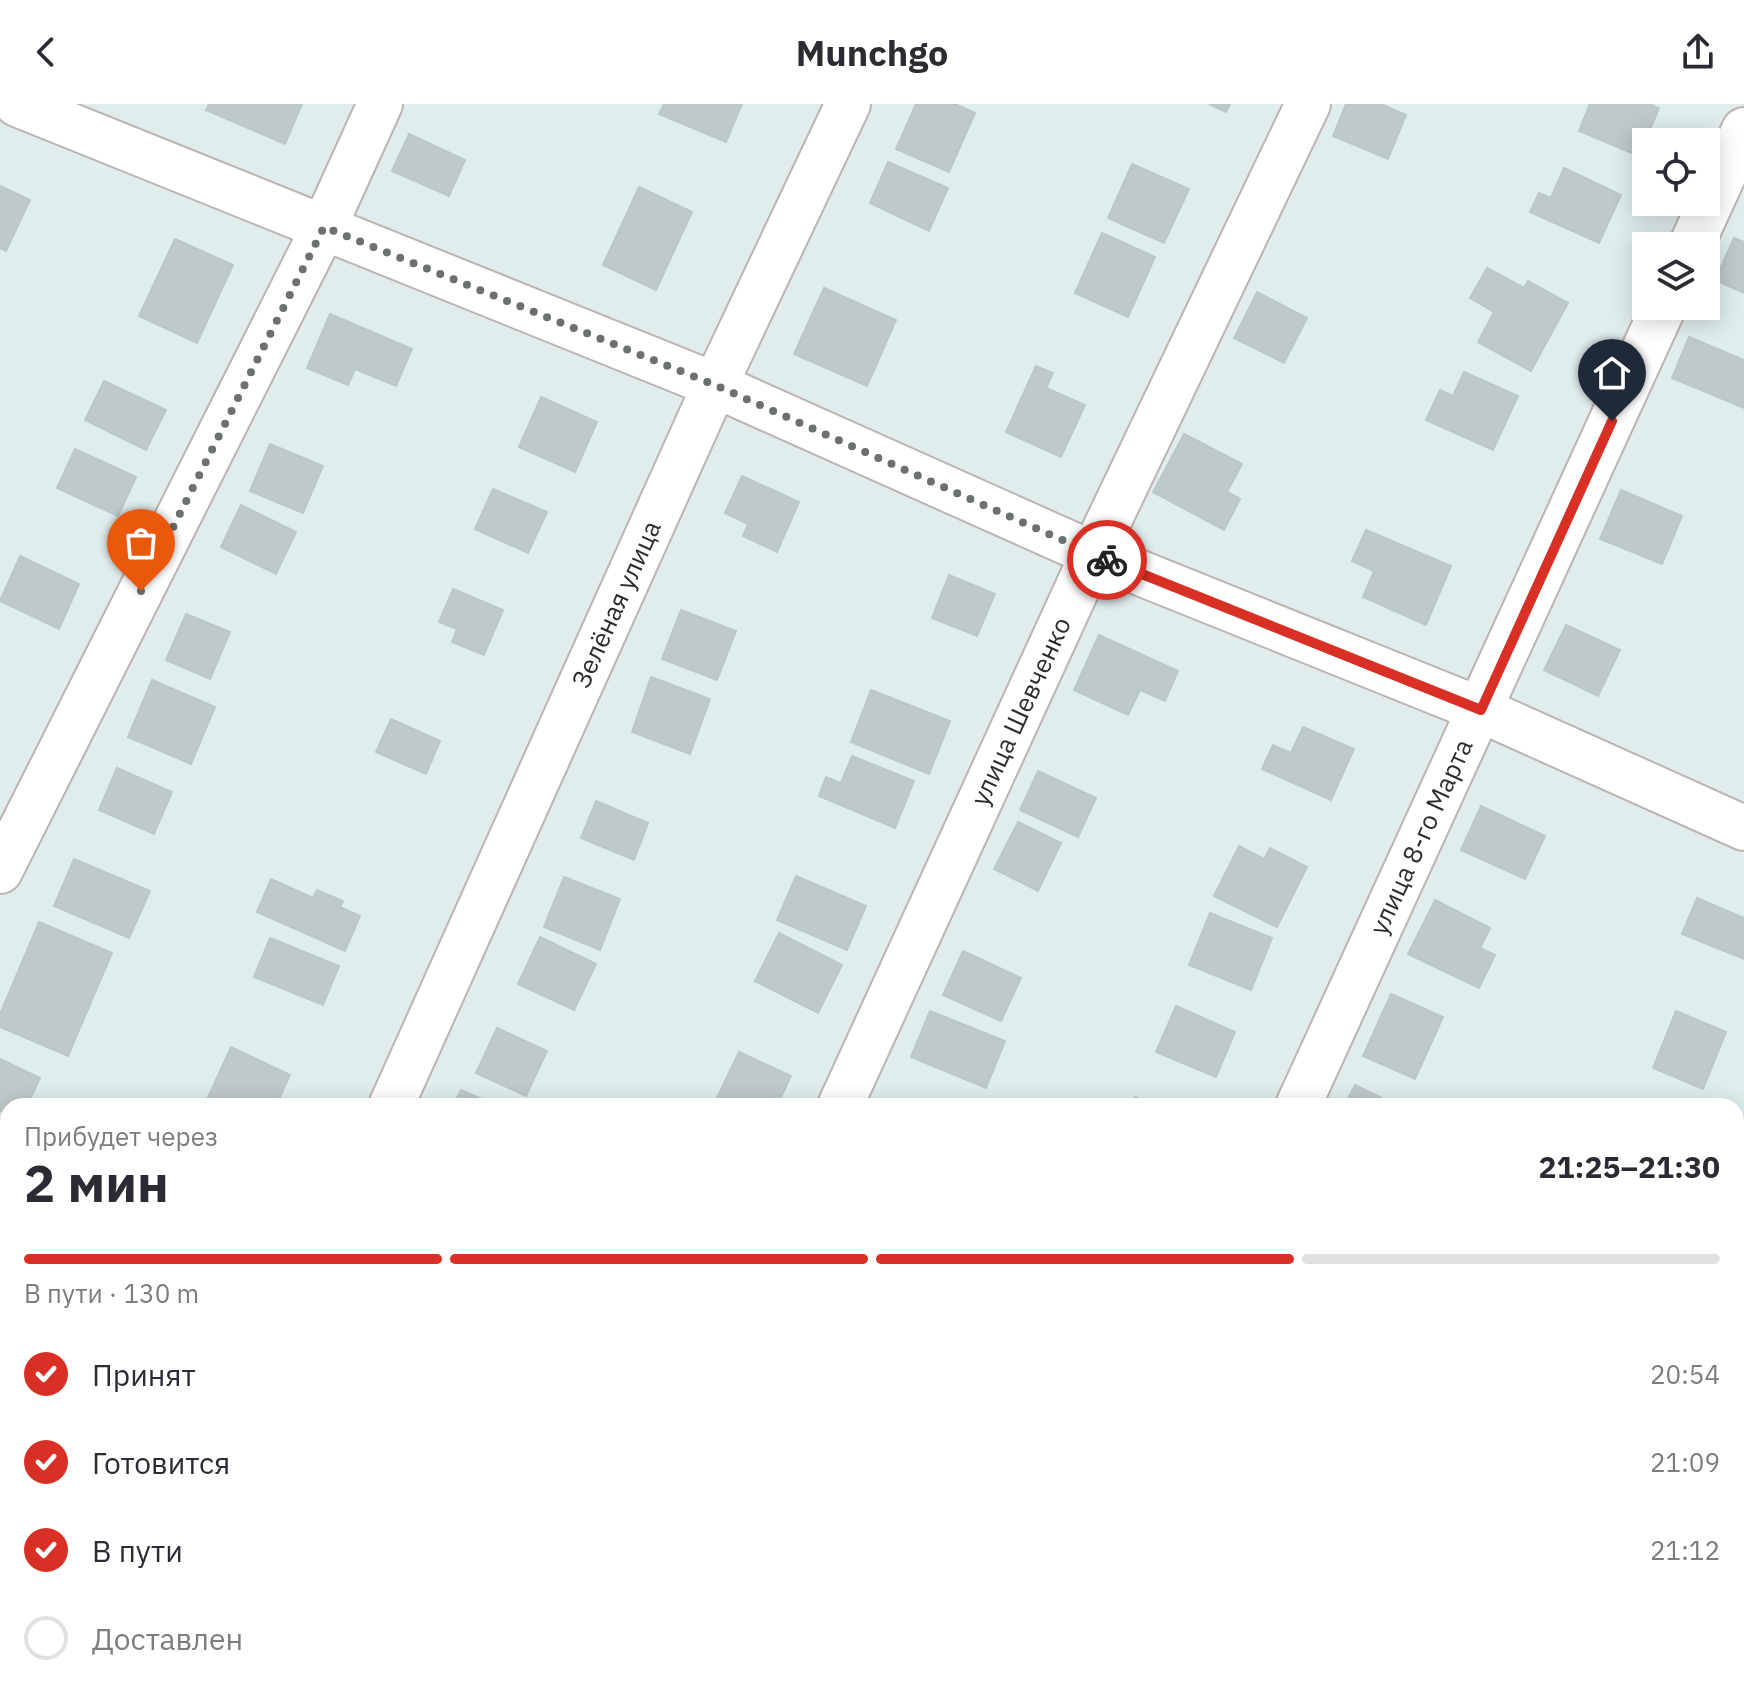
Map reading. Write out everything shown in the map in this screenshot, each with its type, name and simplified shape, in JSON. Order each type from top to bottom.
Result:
[{"type":"street","points":[[17,104],[715,385],[1093,554],[1481,710],[1744,828]]},
{"type":"street","points":[[0,871],[324,227],[380,104]]},
{"type":"street","name":"Зелёная улица","points":[[395,1098],[715,385],[848,104]]},
{"type":"street","name":"улица Шевченко","points":[[844,1098],[1093,554],[1308,104]]},
{"type":"street","points":[[1697,232],[1744,130]]},
{"type":"street","name":"улица 8-го Марта","points":[[1302,1098],[1658,320]]},
{"type":"building","points":[[209,104],[302,104],[285,144],[206,110]]},
{"type":"building","points":[[664,104],[742,104],[726,142],[659,114]]},
{"type":"building","points":[[916,104],[955,104],[975,113],[949,172],[896,149]]},
{"type":"building","points":[[1209,104],[1230,104],[1226,112]]},
{"type":"building","points":[[1346,104],[1381,104],[1406,115],[1388,159],[1333,136]]},
{"type":"building","points":[[1590,104],[1649,104],[1659,108],[1651,128],[1632,128],[1632,153],[1579,131]]},
{"type":"building","points":[[409,134],[465,160],[449,196],[392,171]]},
{"type":"building","points":[[888,162],[948,188],[929,231],[870,203]]},
{"type":"building","points":[[1132,164],[1189,189],[1164,243],[1108,218]]},
{"type":"building","points":[[1564,168],[1621,195],[1599,243],[1530,212],[1539,193],[1551,198]]},
{"type":"building","points":[[0,186],[30,200],[6,251],[0,248]]},
{"type":"building","points":[[639,187],[692,212],[656,290],[603,265]]},
{"type":"building","points":[[1102,233],[1155,257],[1128,317],[1075,293]]},
{"type":"building","points":[[1734,238],[1744,242],[1744,293],[1720,282],[1720,269]]},
{"type":"building","points":[[175,239],[233,265],[197,343],[139,316]]},
{"type":"building","points":[[1487,268],[1524,288],[1528,281],[1568,303],[1531,371],[1478,342],[1494,312],[1470,298]]},
{"type":"building","points":[[824,288],[896,320],[867,386],[794,354]]},
{"type":"building","points":[[1257,292],[1307,318],[1284,363],[1234,338]]},
{"type":"building","points":[[330,314],[412,349],[396,386],[355,369],[348,385],[307,368]]},
{"type":"building","points":[[1689,337],[1744,360],[1744,408],[1672,378]]},
{"type":"building","points":[[1036,366],[1053,373],[1046,388],[1085,405],[1061,457],[1006,432]]},
{"type":"building","points":[[1464,372],[1518,396],[1493,450],[1426,420],[1440,390],[1453,396]]},
{"type":"building","points":[[104,381],[166,410],[146,450],[85,420]]},
{"type":"building","points":[[541,397],[597,422],[575,472],[519,447]]},
{"type":"building","points":[[1184,434],[1242,464],[1227,492],[1240,499],[1224,530],[1153,492]]},
{"type":"building","points":[[270,444],[323,466],[303,513],[250,491]]},
{"type":"building","points":[[75,449],[136,477],[118,516],[57,488]]},
{"type":"building","points":[[742,476],[799,502],[777,552],[743,536],[748,524],[725,513]]},
{"type":"building","points":[[493,489],[547,512],[528,553],[475,529]]},
{"type":"building","points":[[1621,490],[1682,516],[1662,564],[1600,539]]},
{"type":"building","points":[[241,505],[296,532],[276,574],[221,547]]},
{"type":"building","points":[[1366,530],[1451,566],[1426,625],[1363,597],[1374,571],[1352,561]]},
{"type":"building","points":[[20,556],[79,584],[59,629],[0,601]]},
{"type":"building","points":[[949,575],[995,594],[977,636],[932,618]]},
{"type":"building","points":[[453,589],[503,610],[484,655],[452,642],[457,629],[439,622]]},
{"type":"building","points":[[681,610],[736,631],[717,680],[662,659]]},
{"type":"building","points":[[186,614],[230,632],[210,679],[166,660]]},
{"type":"building","points":[[1566,625],[1620,650],[1598,696],[1544,670]]},
{"type":"building","points":[[1099,635],[1178,671],[1165,701],[1140,690],[1128,715],[1074,690]]},
{"type":"building","points":[[651,677],[710,699],[690,754],[632,732]]},
{"type":"building","points":[[152,680],[215,707],[191,764],[128,737]]},
{"type":"building","points":[[871,690],[950,721],[929,774],[851,742]]},
{"type":"building","points":[[391,719],[440,741],[426,774],[376,752]]},
{"type":"building","points":[[1303,727],[1354,749],[1331,800],[1262,769],[1273,745],[1291,753]]},
{"type":"building","points":[[852,756],[914,781],[895,828],[819,796],[826,777],[841,783]]},
{"type":"building","points":[[117,768],[172,792],[154,834],[99,810]]},
{"type":"building","points":[[1038,771],[1096,798],[1078,837],[1020,810]]},
{"type":"building","points":[[596,801],[648,823],[634,860],[581,838]]},
{"type":"building","points":[[1481,806],[1545,836],[1525,879],[1461,850]]},
{"type":"building","points":[[1018,822],[1061,843],[1038,891],[994,869]]},
{"type":"building","points":[[1239,846],[1264,859],[1270,848],[1307,867],[1277,927],[1214,896]]},
{"type":"building","points":[[74,859],[150,891],[129,938],[54,906]]},
{"type":"building","points":[[796,876],[866,906],[847,950],[777,920]]},
{"type":"building","points":[[564,877],[620,899],[600,950],[544,927]]},
{"type":"building","points":[[271,879],[313,898],[317,890],[343,901],[340,907],[360,916],[345,951],[257,912]]},
{"type":"building","points":[[1697,898],[1744,918],[1744,959],[1682,934]]},
{"type":"building","points":[[1435,900],[1490,928],[1480,948],[1495,955],[1479,988],[1408,954]]},
{"type":"building","points":[[1210,913],[1272,938],[1251,990],[1189,965]]},
{"type":"building","points":[[39,922],[112,953],[68,1056],[0,1027],[0,1014]]},
{"type":"building","points":[[779,933],[842,965],[818,1013],[755,981]]},
{"type":"building","points":[[540,937],[596,964],[574,1010],[518,984]]},
{"type":"building","points":[[270,938],[339,966],[323,1005],[254,977]]},
{"type":"building","points":[[963,951],[1021,978],[1001,1021],[943,995]]},
{"type":"building","points":[[1391,994],[1443,1017],[1415,1079],[1363,1056]]},
{"type":"building","points":[[1176,1006],[1235,1032],[1216,1077],[1156,1052]]},
{"type":"building","points":[[930,1011],[1005,1041],[986,1088],[911,1057]]},
{"type":"building","points":[[1676,1011],[1726,1032],[1703,1089],[1653,1068]]},
{"type":"building","points":[[497,1028],[547,1051],[526,1096],[476,1073]]},
{"type":"building","points":[[231,1047],[290,1075],[280,1098],[208,1098]]},
{"type":"building","points":[[739,1052],[791,1076],[781,1098],[717,1098]]},
{"type":"building","points":[[0,1059],[40,1078],[31,1098],[0,1098]]},
{"type":"building","points":[[1355,1085],[1382,1098],[1348,1098]]},
{"type":"building","points":[[461,1090],[480,1098],[457,1098]]},
{"type":"way so far","points":[[141,591],[324,227],[715,385],[1107,560]]},
{"type":"route","points":[[1107,560],[1481,710],[1612,421]]}]
